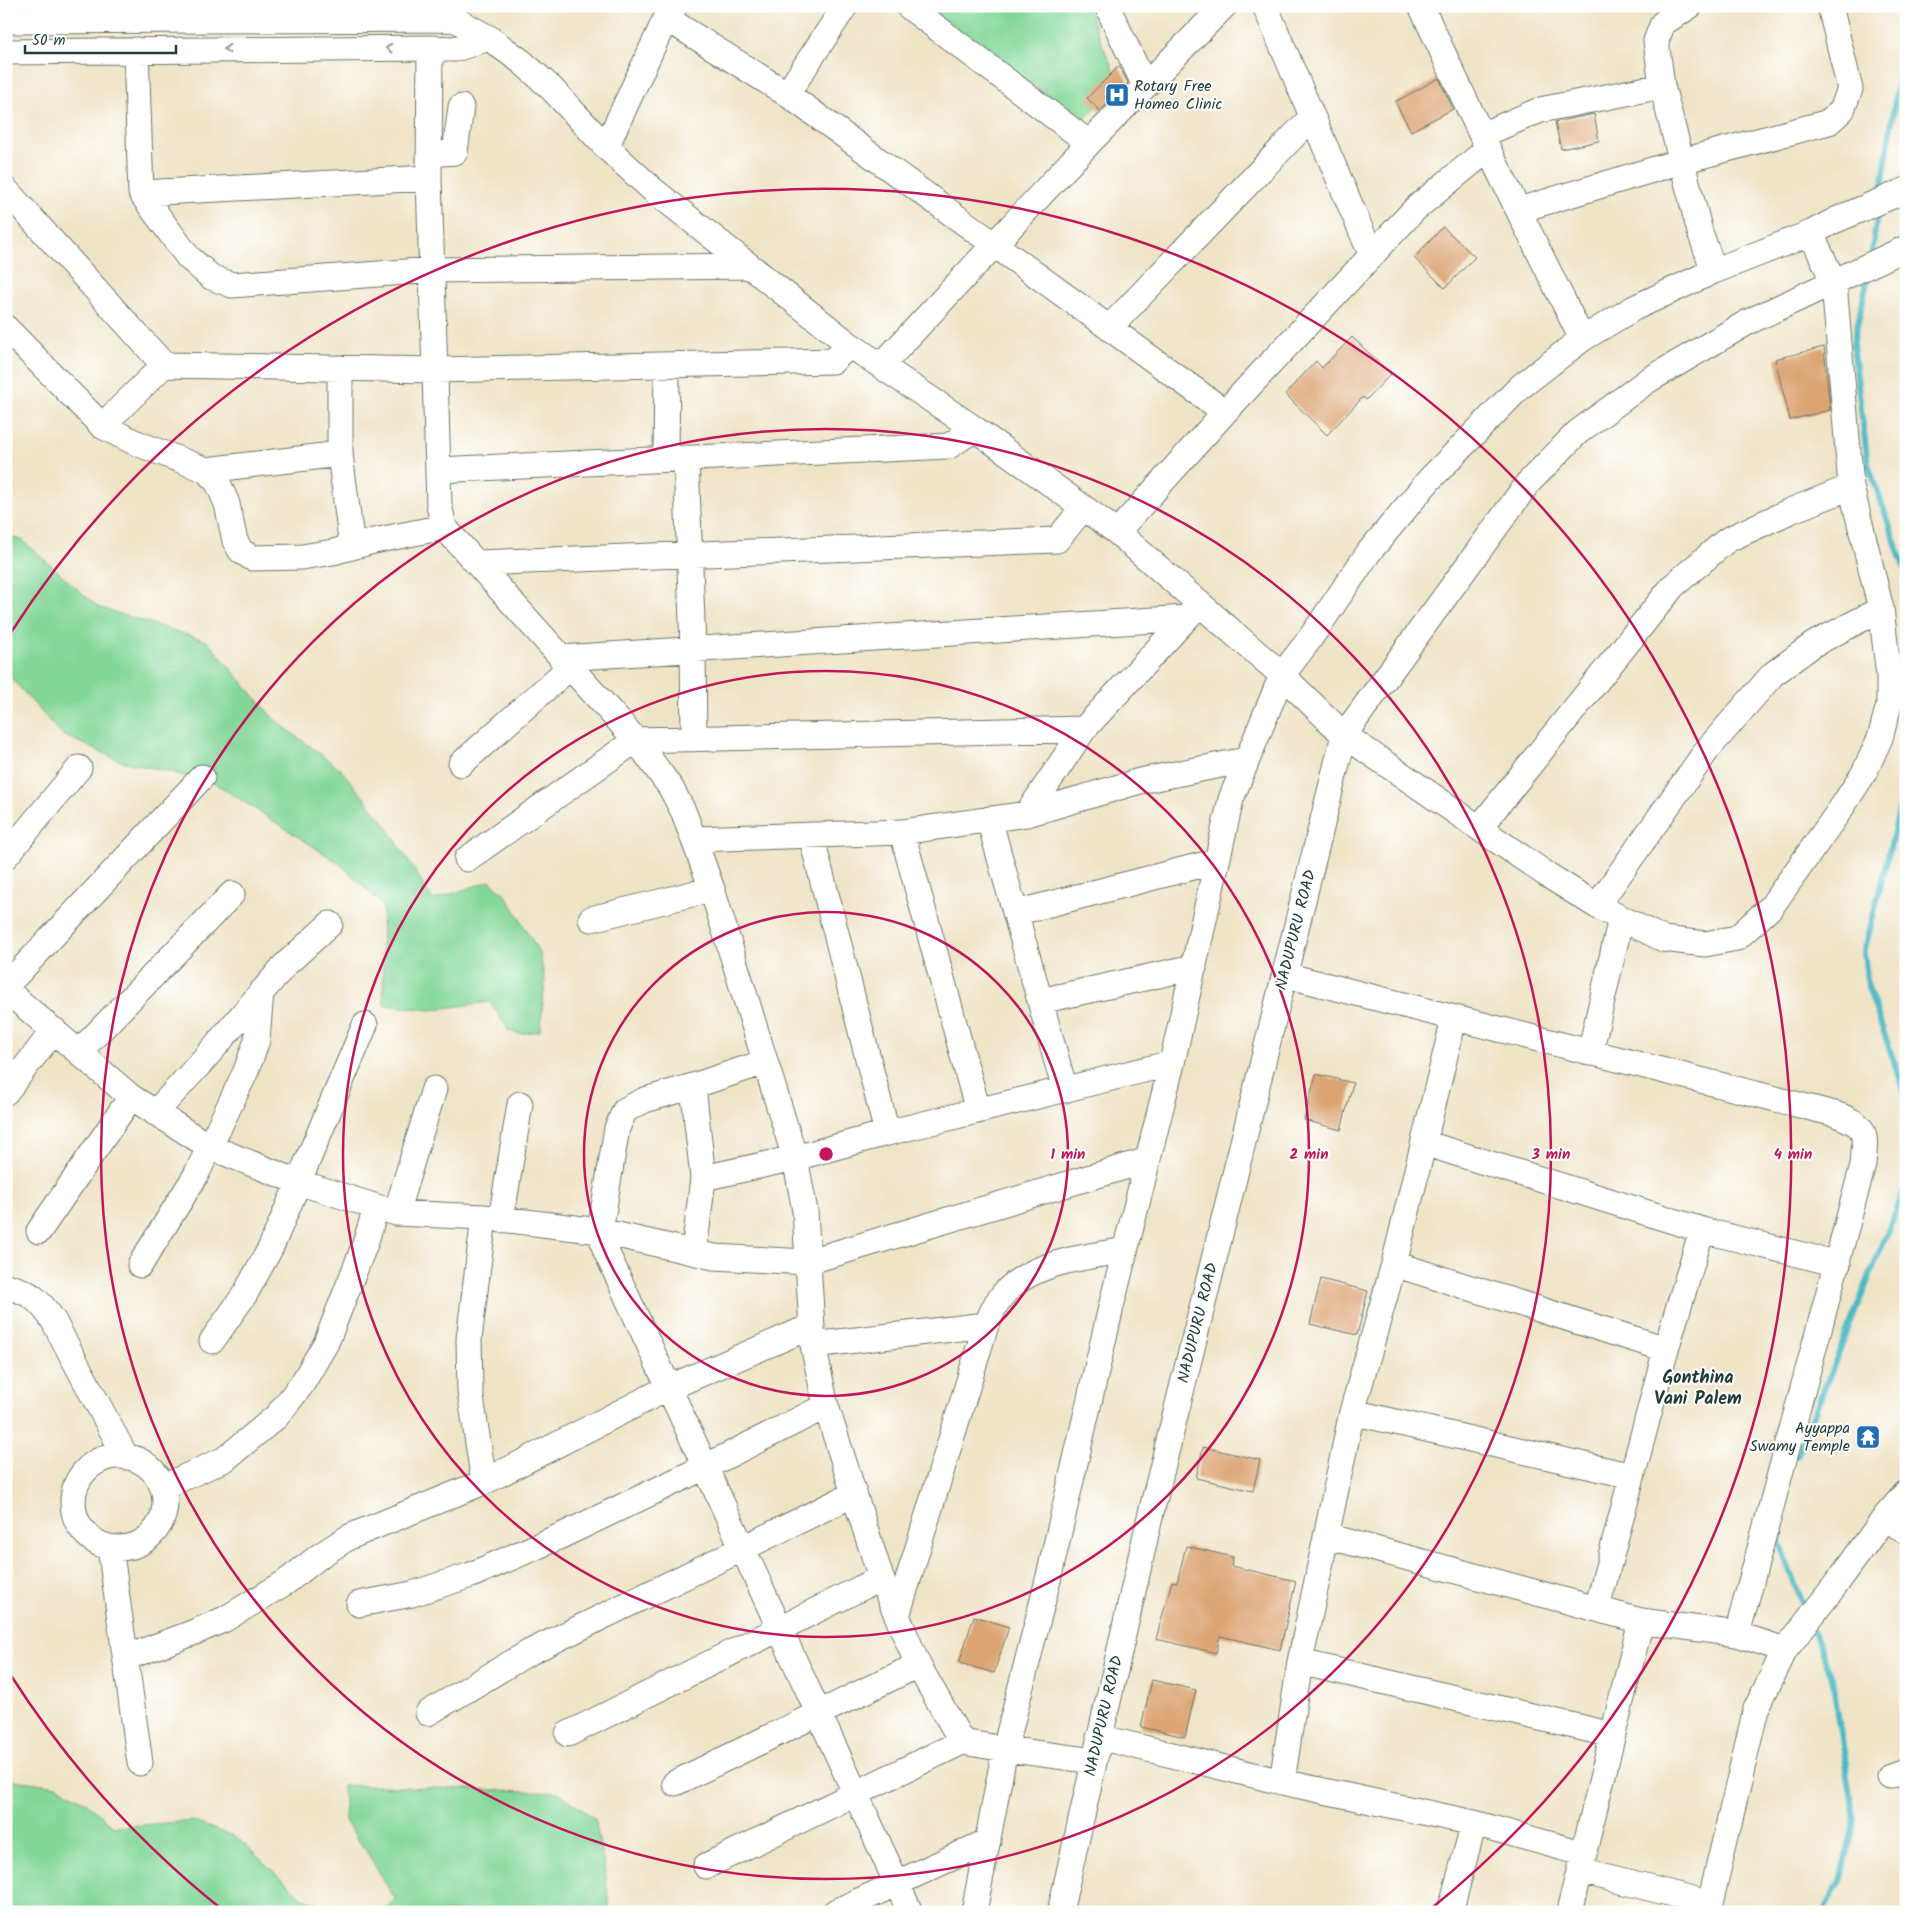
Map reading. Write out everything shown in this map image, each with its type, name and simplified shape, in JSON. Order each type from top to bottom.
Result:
[{"type":"street","points":[[787,94],[845,6]]},
{"type":"street","points":[[908,6],[1089,143]]},
{"type":"street","points":[[1106,6],[1145,86]]},
{"type":"street","points":[[881,366],[1089,143],[1224,6]]},
{"type":"street","points":[[1265,6],[1372,256]]},
{"type":"street","points":[[1690,6],[1664,23],[1656,41],[1662,86],[1700,232],[1714,271]]},
{"type":"street","points":[[1518,210],[1682,162],[1829,122],[1842,110],[1850,89],[1830,6]]},
{"type":"street","points":[[1423,7],[1485,142],[1582,339]]},
{"type":"street","points":[[6,21],[440,12],[489,38],[522,62],[551,88],[606,146],[653,190],[850,345],[975,429],[1117,532],[1193,611],[1282,675],[1344,735],[1436,800],[1480,827],[1546,874],[1597,906],[1664,939],[1705,944],[1737,938],[1771,907],[1864,773],[1880,738],[1889,705],[1889,676],[1881,609],[1851,487],[1844,278],[1811,233]]},
{"type":"street","points":[[606,146],[671,12],[996,244],[1225,412]]},
{"type":"street","points":[[6,52],[455,49],[489,38]]},
{"type":"street","points":[[430,48],[429,166],[432,270],[439,505],[444,527],[636,740],[672,788],[684,812],[712,889],[795,1158],[805,1211],[812,1336],[826,1406],[881,1578],[918,1665],[962,1742]]},
{"type":"street","points":[[136,50],[141,193],[188,257],[211,277],[232,285],[432,270],[749,266]]},
{"type":"street","points":[[1117,532],[1225,412],[1416,209],[1485,142],[1540,110],[1662,86]]},
{"type":"street","points":[[141,193],[429,166],[456,152],[461,107]]},
{"type":"street","points":[[1109,328],[1312,117]]},
{"type":"street","points":[[6,190],[164,365]]},
{"type":"street","points":[[974,1912],[1005,1750],[1049,1576],[1125,1250],[1172,1063],[1231,799],[1282,675],[1370,552],[1429,480],[1520,387],[1582,339],[1634,308],[1714,271],[1811,233],[1903,190]]},
{"type":"street","points":[[1344,735],[1528,483],[1578,432],[1647,381],[1748,322],[1906,248]]},
{"type":"street","points":[[6,328],[102,426],[134,442],[206,470],[218,483],[224,497],[235,541],[241,551],[252,558],[302,557],[444,527]]},
{"type":"street","points":[[102,426],[164,365],[435,370],[833,361],[850,345]]},
{"type":"street","points":[[666,365],[676,459],[690,554],[694,738]]},
{"type":"street","points":[[340,368],[340,454],[352,547]]},
{"type":"street","points":[[438,470],[949,446],[975,429]]},
{"type":"street","points":[[206,470],[340,454]]},
{"type":"street","points":[[1480,827],[1673,586],[1727,540],[1790,511],[1851,487]]},
{"type":"street","points":[[476,563],[1057,540],[1083,508]]},
{"type":"street","points":[[1597,906],[1707,750],[1773,674],[1814,644],[1881,609]]},
{"type":"street","points":[[461,764],[566,662],[693,649],[1193,611]]},
{"type":"street","points":[[1027,814],[1084,729],[1193,611]]},
{"type":"street","points":[[467,860],[636,740],[1084,729]]},
{"type":"street","name":"NADUPURU ROAD","points":[[1060,1912],[1152,1508],[1344,735]]},
{"type":"street","points":[[694,839],[902,832],[1027,814],[1140,781],[1246,760]]},
{"type":"street","points":[[6,856],[79,768]]},
{"type":"street","points":[[6,986],[202,778]]},
{"type":"street","points":[[989,819],[1065,1090]]},
{"type":"street","points":[[902,832],[978,1111]]},
{"type":"street","points":[[811,835],[887,1133]]},
{"type":"street","points":[[1015,913],[1217,861]]},
{"type":"street","points":[[591,919],[712,889]]},
{"type":"street","points":[[79,1052],[232,894]]},
{"type":"street","points":[[1590,1053],[1621,918]]},
{"type":"street","points":[[155,1113],[285,965],[330,924]]},
{"type":"street","points":[[1040,1001],[1194,967]]},
{"type":"street","points":[[1285,975],[1835,1114],[1854,1121],[1861,1128],[1865,1140],[1863,1165],[1838,1264],[1737,1634]]},
{"type":"street","points":[[6,990],[131,1097],[210,1147],[298,1182],[386,1210],[493,1218],[600,1231],[714,1257],[755,1261],[807,1262],[1148,1160]]},
{"type":"street","points":[[140,1265],[196,1175],[246,1071],[257,1040],[261,992]]},
{"type":"street","points":[[1282,1782],[1300,1662],[1352,1412],[1394,1264],[1454,1019]]},
{"type":"street","points":[[212,1341],[246,1294],[271,1247],[365,1025]]},
{"type":"street","points":[[6,1092],[54,1030]]},
{"type":"street","points":[[766,1062],[645,1100],[626,1110],[617,1128],[600,1231],[605,1249],[668,1388],[910,1912]]},
{"type":"street","points":[[703,1178],[795,1158],[887,1133],[1172,1063]]},
{"type":"street","points":[[694,1086],[703,1178],[694,1252]]},
{"type":"street","points":[[162,1487],[225,1459],[277,1416],[302,1384],[326,1343],[364,1244],[386,1210],[434,1090]]},
{"type":"street","points":[[39,1231],[131,1097]]},
{"type":"street","points":[[484,1482],[470,1391],[469,1339],[493,1218],[520,1104]]},
{"type":"street","points":[[1424,1143],[1702,1230],[1838,1264]]},
{"type":"street","points":[[1597,1608],[1666,1349],[1702,1230]]},
{"type":"street","points":[[897,1616],[986,1325],[999,1300],[1019,1280],[1042,1269],[1066,1261],[1125,1250]]},
{"type":"street","points":[[1394,1264],[1666,1349]]},
{"type":"street","points":[[6,1286],[22,1290],[40,1301],[49,1314],[126,1457]]},
{"type":"street","points":[[125,1658],[195,1632],[225,1618],[286,1582],[348,1537],[484,1482],[668,1388],[812,1336],[986,1325]]},
{"type":"street","points":[[360,1604],[412,1594],[471,1575],[563,1535],[705,1468],[826,1406]]},
{"type":"street","points":[[1352,1412],[1632,1476]]},
{"type":"street","points":[[110,1457],[126,1457],[140,1461],[151,1468],[162,1487],[165,1496],[165,1510],[160,1524],[151,1536],[139,1544],[125,1548],[110,1547],[95,1542],[83,1531],[76,1518],[73,1502],[76,1486],[84,1473],[96,1463],[110,1457]]},
{"type":"street","points":[[706,1866],[962,1742],[1005,1750],[1096,1749],[1282,1782],[1474,1823],[1708,1908],[1756,1709],[1791,1642],[1886,1516],[1906,1493]]},
{"type":"street","points":[[428,1713],[528,1653],[854,1494]]},
{"type":"street","points":[[1886,1516],[1906,1532]]},
{"type":"street","points":[[1327,1536],[1641,1621],[1791,1642]]},
{"type":"street","points":[[110,1547],[140,1763]]},
{"type":"street","points":[[568,1734],[881,1578]]},
{"type":"street","points":[[1569,1912],[1641,1621]]},
{"type":"street","points":[[1300,1662],[1613,1735]]},
{"type":"street","points":[[675,1784],[918,1665]]},
{"type":"street","points":[[1450,1912],[1474,1823]]},
{"type":"street","points":[[835,1912],[988,1842]]},
{"type":"green space","points":[[925,6],[1086,6],[1119,83],[1083,121]]},
{"type":"green space","points":[[6,536],[22,540],[98,607],[207,641],[274,719],[341,770],[384,822],[433,900],[490,881],[506,895],[540,954],[545,982],[540,1031],[520,1034],[509,1031],[490,1002],[430,1010],[384,1005],[383,905],[339,863],[213,782],[121,761],[61,734],[6,672]]},
{"type":"green space","points":[[6,1779],[58,1786],[88,1804],[114,1827],[192,1821],[236,1837],[303,1898],[346,1912],[6,1912]]},
{"type":"green space","points":[[343,1785],[558,1792],[595,1819],[610,1912],[384,1912],[395,1899],[368,1854],[345,1821]]},
{"type":"building","points":[[1119,66],[1128,83],[1100,111],[1087,98]]},
{"type":"building","points":[[1439,78],[1453,109],[1411,131],[1395,102]]},
{"type":"building","points":[[1594,114],[1599,141],[1561,149],[1555,122]]},
{"type":"building","points":[[1443,227],[1475,257],[1445,288],[1414,258]]},
{"type":"building","points":[[1352,337],[1391,374],[1366,400],[1363,397],[1327,435],[1285,394],[1316,361],[1322,368]]},
{"type":"building","points":[[1824,347],[1830,410],[1790,420],[1775,359]]},
{"type":"building","points":[[1316,1074],[1353,1083],[1341,1130],[1304,1120]]},
{"type":"building","points":[[1321,1279],[1368,1291],[1357,1335],[1310,1324]]},
{"type":"building","points":[[1203,1447],[1260,1460],[1253,1491],[1196,1478]]},
{"type":"building","points":[[1186,1546],[1233,1557],[1231,1566],[1296,1581],[1280,1650],[1220,1636],[1216,1653],[1156,1639],[1172,1581],[1177,1582]]},
{"type":"building","points":[[974,1616],[1009,1627],[994,1673],[959,1663]]},
{"type":"building","points":[[1152,1680],[1196,1690],[1185,1737],[1141,1727]]},
{"type":"waterway","points":[[1881,194],[1903,47],[1903,6]]},
{"type":"waterway","points":[[1871,259],[1878,209]]},
{"type":"waterway","points":[[1869,273],[1853,345],[1868,464],[1906,573]]},
{"type":"waterway","points":[[1906,783],[1864,953],[1868,987],[1906,1096]]},
{"type":"waterway","points":[[1797,1456],[1906,1186]]},
{"type":"waterway","points":[[1784,1501],[1779,1542],[1806,1614]]},
{"type":"waterway","points":[[1811,1625],[1832,1678],[1855,1820],[1841,1881],[1824,1912]]},
{"type":"place","name":"Rotary Free Homeo Clinic","points":[[1117,95]]},
{"type":"place","name":"Ayyappa Swamy Temple","points":[[1868,1437]]},
{"type":"district","name":"Gonthina Vani Palem","points":[[1698,1388]]}]
